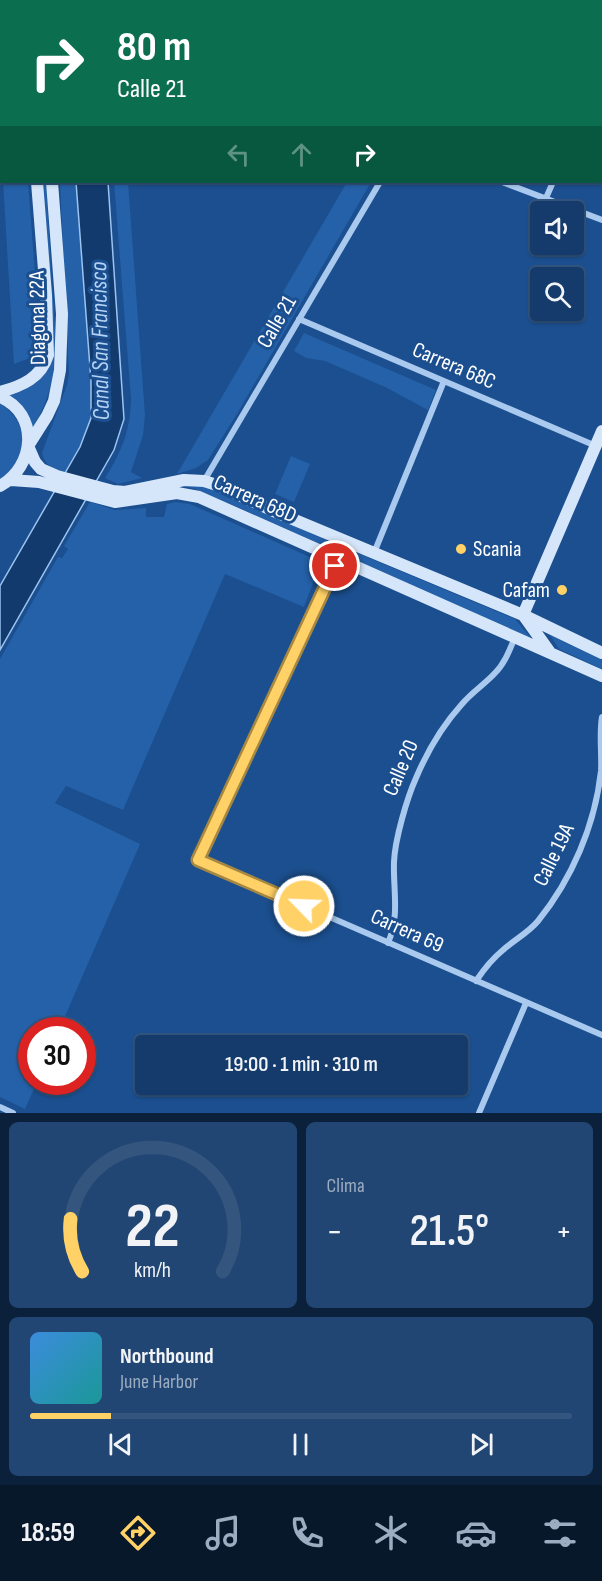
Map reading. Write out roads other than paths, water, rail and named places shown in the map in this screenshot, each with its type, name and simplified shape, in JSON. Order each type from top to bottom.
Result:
[{"type":"main road","name":"Diagonal 22A","points":[[0,392],[34,378],[48,355],[46,295],[37,183]]},
{"type":"main road","name":"Diagonal 22A","points":[[5,483],[20,470],[26,459],[28,446],[41,429],[50,408],[60,369],[62,314],[52,183]]},
{"type":"main road","points":[[0,397],[14,406],[22,416],[27,428],[28,446]]},
{"type":"main road","points":[[549,651],[523,615],[602,431]]},
{"type":"main road","name":"Carrera 68D","points":[[28,446],[38,466],[55,481]]},
{"type":"main road","name":"Carrera 68D","points":[[5,483],[24,479],[55,481],[123,502],[177,493],[199,497],[602,676]]},
{"type":"main road","name":"Carrera 68D","points":[[98,493],[125,492],[183,480],[204,481],[523,615],[602,653]]},
{"type":"street","name":"Calle 21","points":[[204,481],[379,183]]},
{"type":"street","points":[[505,183],[602,220]]},
{"type":"street","points":[[546,198],[553,183]]},
{"type":"street","name":"Carrera 68C","points":[[299,320],[596,446]]},
{"type":"street","points":[[374,553],[444,381]]},
{"type":"street","name":"Carrera 69","points":[[338,559],[198,860],[602,1035]]},
{"type":"street","name":"Calle 20","points":[[388,942],[394,930],[396,914],[394,858],[403,817],[416,778],[437,738],[461,704],[496,673],[516,636]]},
{"type":"street","name":"Calle 19A","points":[[476,981],[503,949],[537,922],[579,854],[592,814],[601,772],[602,717]]},
{"type":"street","points":[[478,1113],[526,1003]]},
{"type":"street","points":[[0,1107],[13,1113]]},
{"type":"water","name":"Canal San Francisco","points":[[76,183],[108,183],[124,419],[114,450],[0,650],[0,586],[80,447],[91,418],[91,381]]},
{"type":"place","name":"Scania","points":[[461,549]]},
{"type":"place","name":"Cafam","points":[[562,590]]}]
